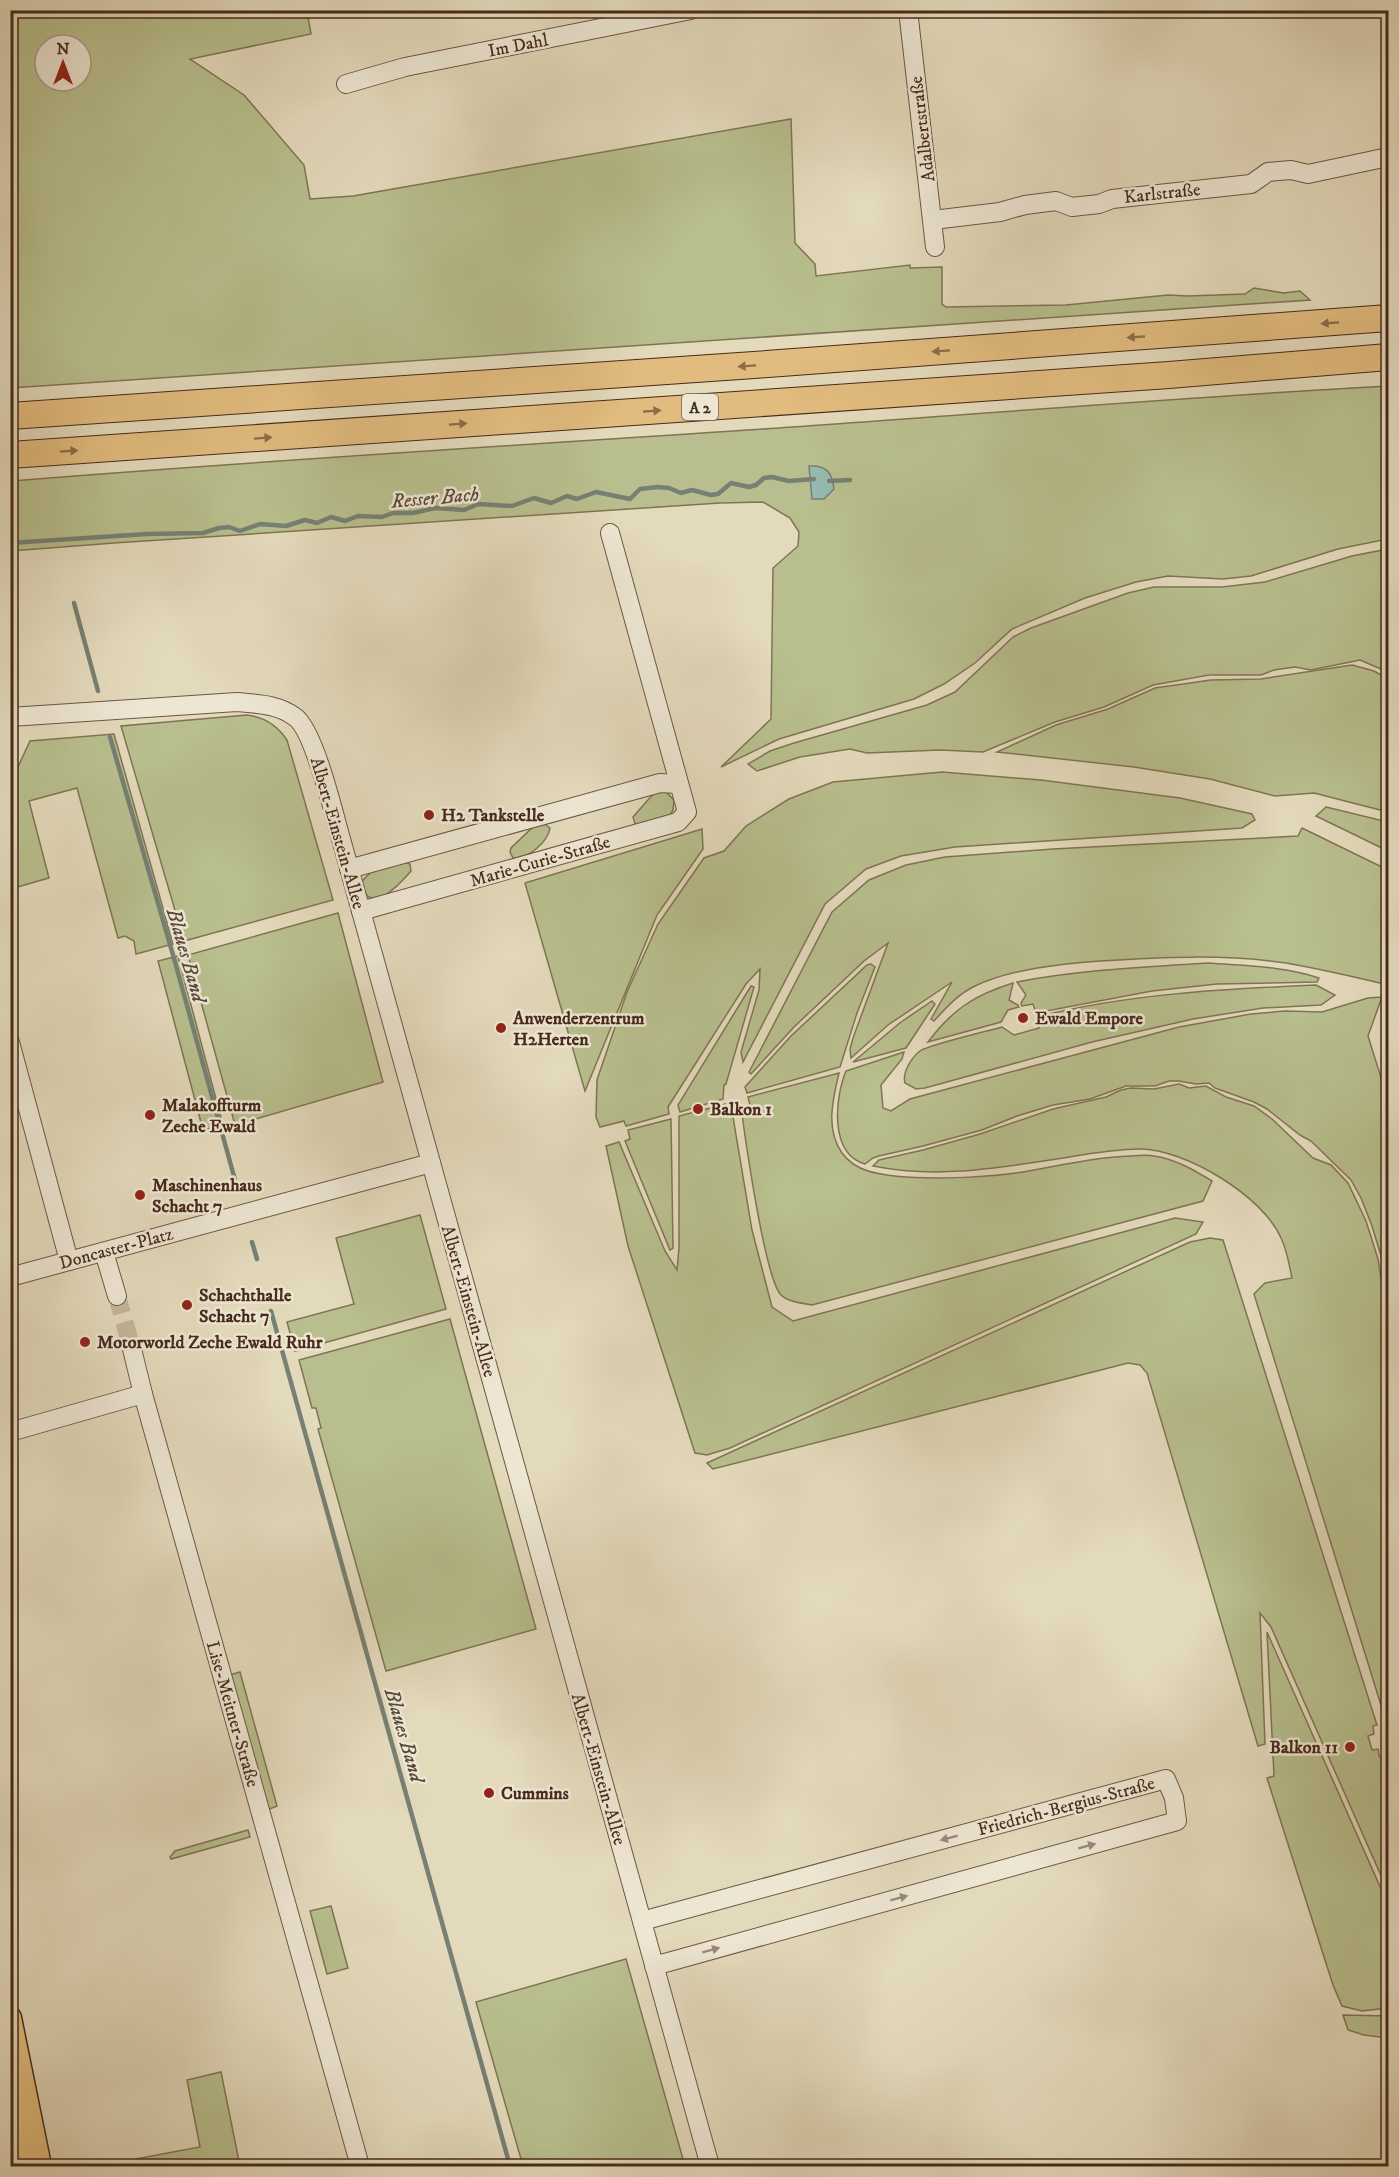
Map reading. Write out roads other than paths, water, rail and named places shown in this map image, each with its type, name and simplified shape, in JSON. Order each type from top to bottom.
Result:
[{"type":"highway","name":"A 2","points":[[10,416],[754,365],[1389,318]]},
{"type":"highway","name":"A 2","points":[[10,455],[1157,376],[1389,357]]},
{"type":"main road","points":[[10,2018],[40,2166]]},
{"type":"main road","points":[[10,2110],[22,2166]]},
{"type":"street","name":"Im Dahl","points":[[346,84],[405,67],[691,10]]},
{"type":"street","name":"Adalbertstraße","points":[[908,10],[935,247]]},
{"type":"street","name":"Karlstraße","points":[[933,220],[1000,212],[1025,204],[1056,201],[1072,207],[1099,204],[1112,199],[1251,184],[1268,172],[1291,170],[1308,174],[1389,156]]},
{"type":"street","name":"Marie-Curie-Straße","points":[[361,911],[678,822],[687,812],[610,533]]},
{"type":"street","name":"Albert-Einstein-Allee","points":[[10,717],[237,702],[269,705],[296,717],[312,743],[361,911],[710,2166]]},
{"type":"street","points":[[349,869],[660,783],[678,784]]},
{"type":"street","points":[[10,1042],[69,1261]]},
{"type":"street","name":"Doncaster-Platz","points":[[10,1277],[431,1163]]},
{"type":"street","points":[[104,1252],[117,1296]]},
{"type":"street","name":"Lise-Meitner-Straße","points":[[132,1349],[360,2166]]},
{"type":"street","points":[[10,1432],[143,1394]]},
{"type":"street","name":"Friedrich-Bergius-Straße","points":[[642,1921],[1166,1779],[1174,1798],[1177,1821],[654,1966]]},
{"type":"water","points":[[809,466],[820,467],[830,474],[834,489],[824,499],[812,499]]},
{"type":"waterway","name":"Resser Bach","points":[[10,543],[147,534],[203,533],[229,527],[240,531],[260,524],[286,526],[305,520],[317,523],[331,517],[345,521],[358,516],[382,517],[393,513],[413,513],[435,508],[464,510],[478,504],[512,506],[534,498],[551,503],[567,496],[577,499],[596,492],[630,499],[640,489],[657,487],[669,488],[681,493],[692,490],[711,495],[718,494],[731,483],[749,487],[756,485],[764,478],[772,477],[789,481],[814,479]]},
{"type":"waterway","name":"Resser Bach","points":[[829,481],[850,480]]},
{"type":"waterway","name":"Blaues Band","points":[[74,603],[98,691]]},
{"type":"waterway","name":"Blaues Band","points":[[110,737],[235,1180]]},
{"type":"waterway","name":"Blaues Band","points":[[252,1242],[257,1259]]},
{"type":"waterway","name":"Blaues Band","points":[[271,1311],[510,2166]]},
{"type":"tunnel","points":[[117,1296],[132,1349]]},
{"type":"place","name":"H2 Tankstelle","points":[[429,815]]},
{"type":"place","name":"Ewald Empore","points":[[1023,1018]]},
{"type":"place","name":"Anwenderzentrum H2Herten","points":[[501,1028]]},
{"type":"place","name":"Balkon 1","points":[[698,1109]]},
{"type":"place","name":"Malakoffturm Zeche Ewald","points":[[150,1115]]},
{"type":"place","name":"Maschinenhaus Schacht 7","points":[[140,1195]]},
{"type":"place","name":"Schachthalle Schacht 7","points":[[187,1305]]},
{"type":"place","name":"Motorworld Zeche Ewald Ruhr","points":[[85,1342]]},
{"type":"place","name":"Balkon 11","points":[[1350,1747]]},
{"type":"place","name":"Cummins","points":[[489,1793]]}]
